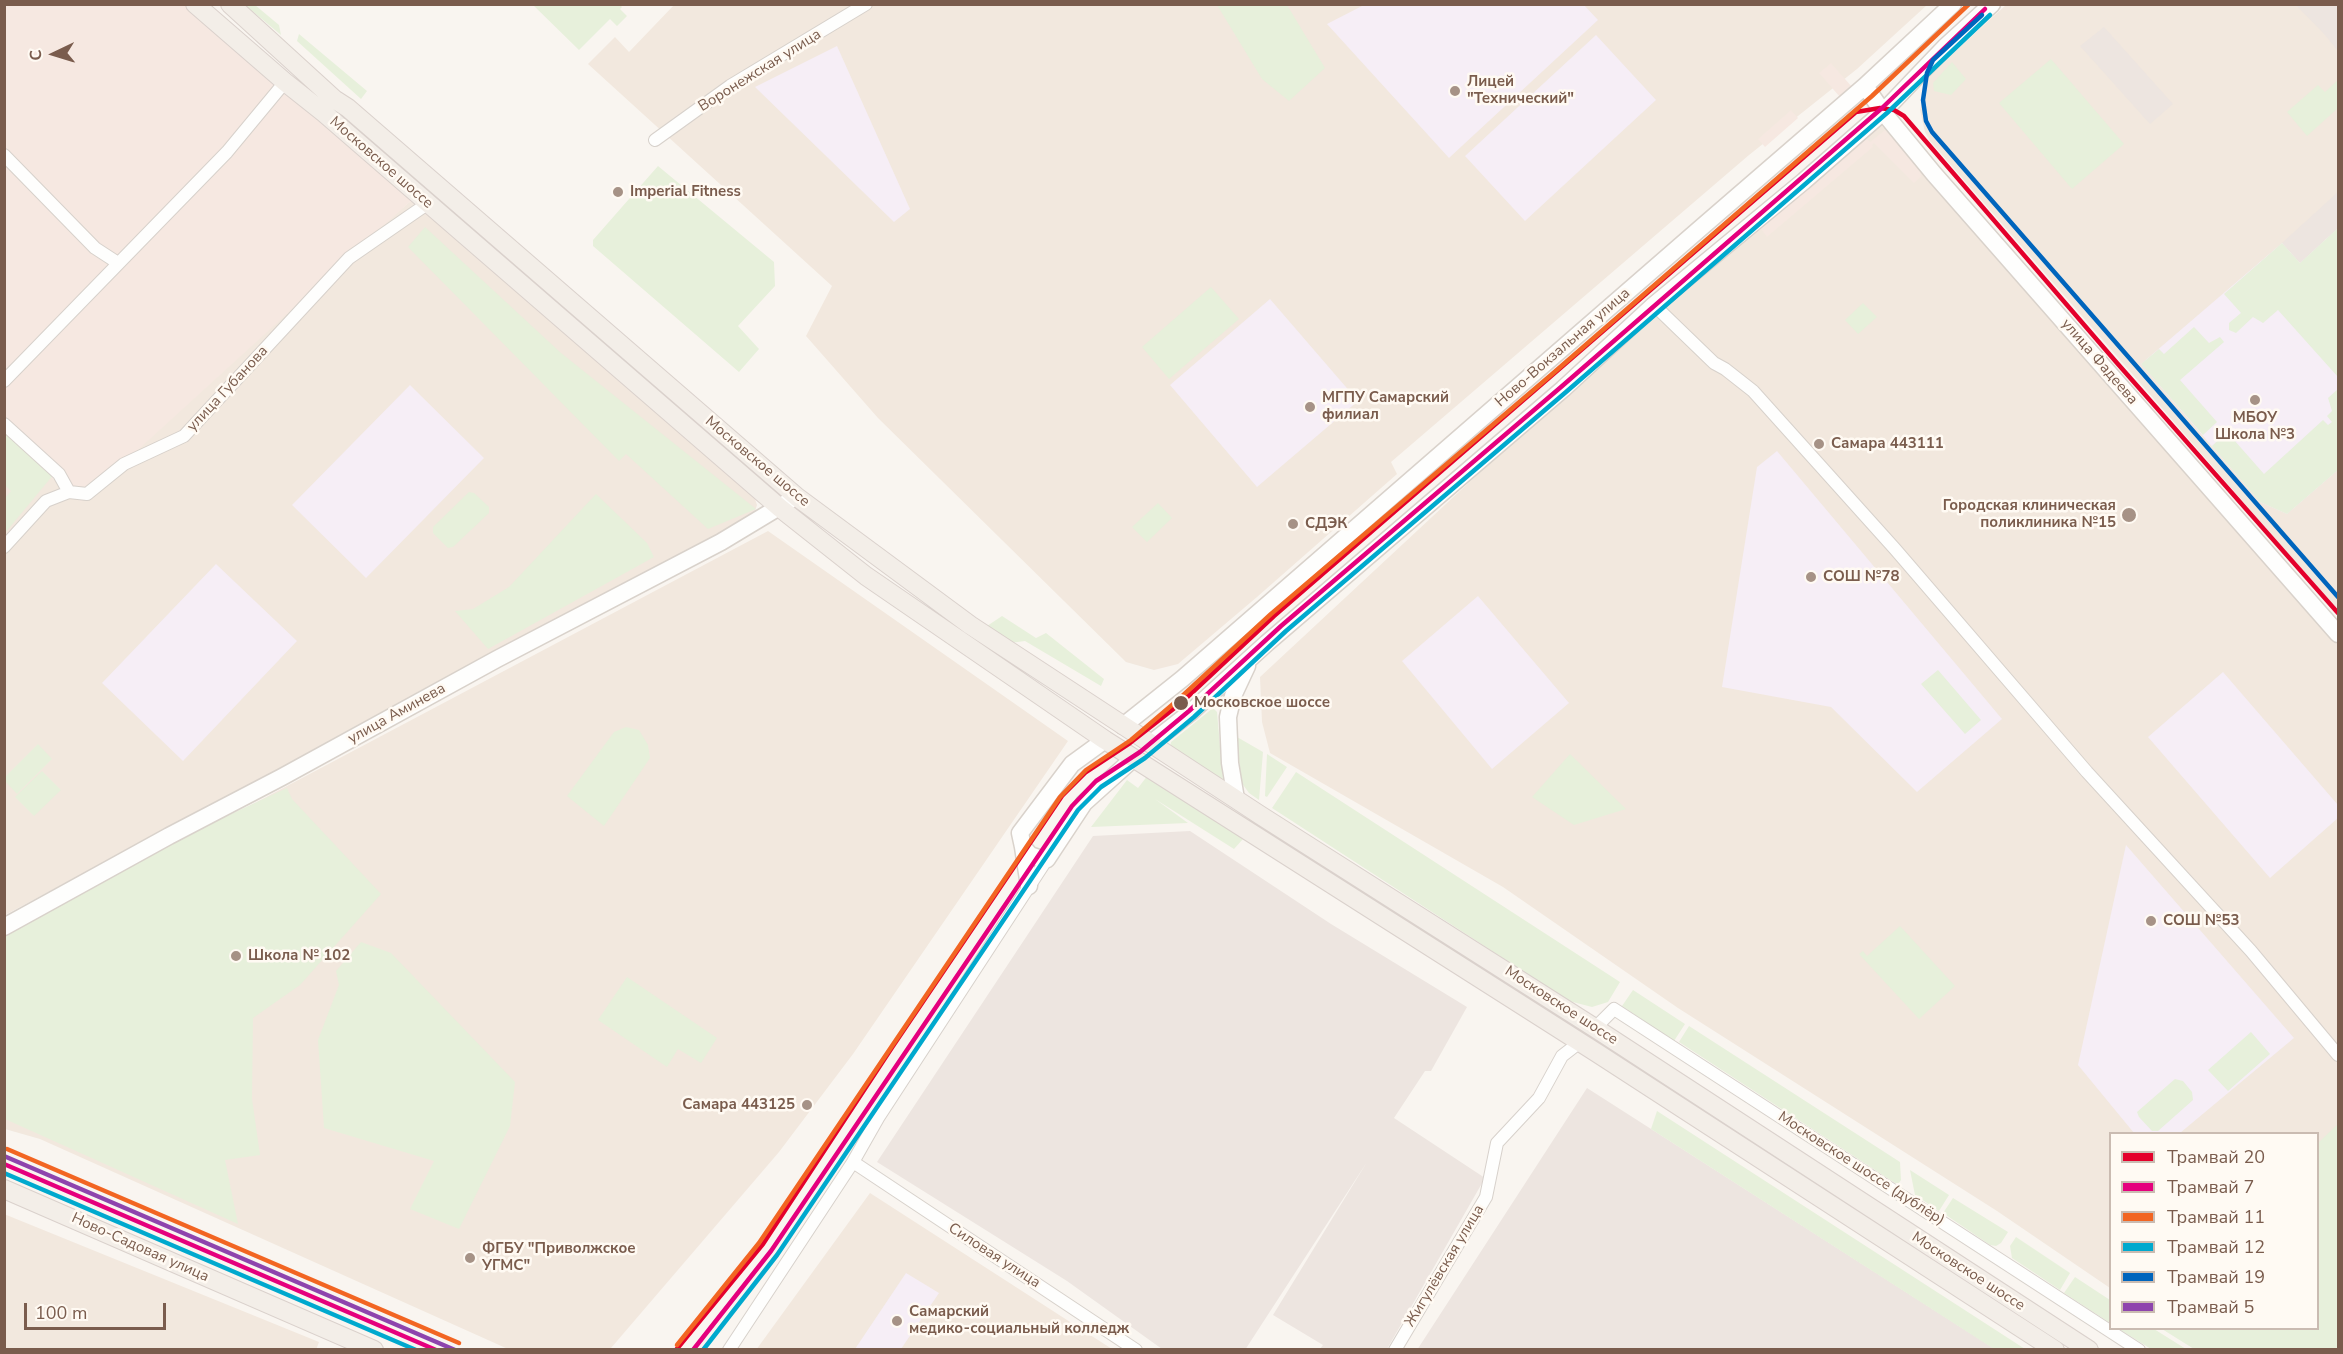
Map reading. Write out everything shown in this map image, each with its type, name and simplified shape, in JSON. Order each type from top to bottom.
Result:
[{"type":"main road","name":"Московское шоссе","points":[[195,4],[285,82],[333,109],[348,108],[797,496],[1114,733]]},
{"type":"main road","name":"Московское шоссе","points":[[230,4],[333,109],[431,202],[602,340],[784,504],[965,632],[1114,733],[2089,1350]]},
{"type":"main road","name":"Ново-Вокзальная улица","points":[[1023,847],[1020,833],[1072,764],[1191,672],[1865,86],[1953,4]]},
{"type":"main road","name":"Ново-Вокзальная улица","points":[[1047,858],[1084,804],[1142,751],[1191,712],[1252,656],[1563,389],[1654,305],[1804,181],[1883,112],[1945,47],[1992,4]]},
{"type":"main road","name":"улица Фадеева","points":[[1865,86],[1883,112],[1934,174],[2338,634]]},
{"type":"main road","name":"улица Аминева","points":[[4,927],[497,659],[649,581],[784,504]]},
{"type":"main road","points":[[1237,805],[1228,741],[1228,717],[1233,696],[1252,656]]},
{"type":"main road","name":"Московское шоссе","points":[[1142,751],[1237,805],[1501,982],[1588,1035],[2073,1350]]},
{"type":"main road","points":[[1023,847],[1034,857],[1047,858]]},
{"type":"main road","points":[[1023,847],[1029,886]]},
{"type":"main road","name":"Московское шоссе","points":[[1588,1035],[2055,1350]]},
{"type":"main road","name":"Ново-Садовая улица","points":[[4,1189],[346,1344],[374,1350]]},
{"type":"street","name":"Воронежская улица","points":[[655,140],[730,86],[866,4]]},
{"type":"street","points":[[4,381],[227,152],[285,82]]},
{"type":"street","points":[[4,154],[96,248],[118,263]]},
{"type":"street","name":"улица Губанова","points":[[4,547],[46,501],[69,492],[87,494],[124,464],[184,436],[349,258],[431,202]]},
{"type":"street","points":[[1654,305],[1714,363],[1753,391],[1895,549],[2087,772],[2251,951],[2338,1055]]},
{"type":"street","points":[[4,424],[59,474],[69,492]]},
{"type":"street","name":"Ново-Вокзальная улица","points":[[729,1350],[853,1162],[878,1118],[1047,858]]},
{"type":"street","name":"Московское шоссе (дублёр)","points":[[1588,1035],[1614,1009],[1673,1045],[1909,1202],[2001,1258],[2139,1350]]},
{"type":"street","name":"Жигулёвская улица","points":[[1395,1350],[1486,1197],[1497,1143],[1539,1098],[1562,1056],[1588,1035]]},
{"type":"street","name":"Силовая улица","points":[[853,1162],[1136,1350]]},
{"type":"shaded area","points":[[675,4],[1927,5],[1857,69],[1749,155],[1391,462],[1397,474],[1257,597],[1178,664],[1154,670],[1126,662],[878,418],[806,336],[832,286],[588,64],[615,37],[629,52]]},
{"type":"shaded area","points":[[5,5],[186,5],[413,199],[81,502],[5,437]]},
{"type":"shaded area","name":"Лицей \"Технический\"","points":[[1364,5],[1584,5],[1598,20],[1449,158],[1327,24]]},
{"type":"shaded area","points":[[2006,5],[2338,5],[2338,611],[1930,141],[1925,132],[1920,110],[1930,74]]},
{"type":"shaded area","points":[[2296,5],[2338,5],[2338,51],[2325,35]]},
{"type":"shaded area","points":[[2104,27],[2173,104],[2150,124],[2080,46]]},
{"type":"shaded area","points":[[1596,35],[1656,100],[1525,221],[1465,156]]},
{"type":"shaded area","points":[[837,46],[910,209],[894,222],[755,87]]},
{"type":"shaded area","points":[[1831,63],[1852,87],[1840,97],[1819,73]]},
{"type":"shaded area","points":[[1791,110],[1798,118],[1765,147],[1758,139]]},
{"type":"shaded area","points":[[1875,118],[2338,645],[2338,1349],[2319,1329],[2319,1132],[2109,1132],[2109,1287],[1997,1211],[1678,1008],[1503,887],[1270,753],[1262,722],[1260,677],[1591,369]]},
{"type":"shaded area","points":[[1885,130],[1920,168],[1921,177],[1914,183],[1874,143],[1873,147],[1767,237],[1758,225],[1864,136],[1870,142]]},
{"type":"shaded area","points":[[2338,192],[2338,228],[2300,263],[2282,243]]},
{"type":"shaded area","points":[[413,199],[754,496],[757,505],[754,514],[5,915],[4,437],[69,492]]},
{"type":"shaded area","name":"МБОУ Школа №3","points":[[2338,228],[2338,470],[2287,514],[2260,502],[2141,364],[2282,243],[2300,263]]},
{"type":"shaded area","points":[[1270,299],[1358,401],[1257,487],[1170,385]]},
{"type":"shaded area","points":[[410,385],[484,458],[366,578],[292,505]]},
{"type":"shaded area","name":"СОШ №78","points":[[1777,451],[2002,719],[1917,792],[1831,707],[1722,687],[1757,467]]},
{"type":"shaded area","points":[[768,531],[1068,741],[853,1054],[779,1152],[611,1348],[508,1349],[40,1139],[5,1129],[4,936]]},
{"type":"shaded area","points":[[216,564],[297,641],[183,761],[102,683]]},
{"type":"shaded area","points":[[1478,596],[1569,703],[1492,769],[1402,661]]},
{"type":"shaded area","points":[[2223,672],[2338,805],[2338,818],[2270,878],[2148,737]]},
{"type":"shaded area","points":[[1190,831],[1331,924],[1467,1007],[1431,1071],[1425,1071],[1394,1118],[1485,1178],[1387,1349],[1320,1349],[1323,1345],[1273,1315],[1367,1162],[1245,1350],[1162,1349],[1067,1281],[877,1162],[1093,836]]},
{"type":"shaded area","name":"СОШ №53","points":[[2126,845],[2294,1038],[2181,1132],[2133,1132],[2078,1065]]},
{"type":"shaded area","points":[[1587,1088],[1995,1349],[1417,1350]]},
{"type":"shaded area","points":[[870,1193],[1112,1349],[756,1350]]},
{"type":"shaded area","points":[[4,1214],[319,1342],[316,1350],[5,1349]]},
{"type":"shaded area","name":"Самарский медико-социальный колледж","points":[[906,1273],[939,1293],[901,1349],[855,1349]]},
{"type":"green space","points":[[245,5],[255,5],[279,25],[281,35]]},
{"type":"green space","points":[[533,5],[620,5],[622,7],[620,9],[627,16],[617,26],[610,19],[579,50]]},
{"type":"green space","points":[[1217,5],[1287,5],[1325,68],[1289,101],[1262,79]]},
{"type":"green space","points":[[299,34],[367,91],[361,99],[297,41]]},
{"type":"green space","points":[[2051,59],[2124,144],[2072,189],[1999,103]]},
{"type":"green space","points":[[1952,62],[1966,79],[1951,95],[1934,91],[1933,83]]},
{"type":"green space","points":[[2338,80],[2338,108],[2307,136],[2287,112],[2318,85],[2325,92]]},
{"type":"green space","points":[[658,166],[774,262],[775,286],[738,326],[759,349],[739,372],[593,246],[593,240]]},
{"type":"green space","points":[[425,227],[561,353],[756,509],[708,529],[626,454],[619,461],[408,247]]},
{"type":"green space","points":[[2338,228],[2338,377],[2278,310],[2263,323],[2253,317],[2236,333],[2229,330],[2229,323],[2241,313],[2224,294],[2282,243],[2300,263]]},
{"type":"green space","points":[[1211,287],[1239,319],[1169,379],[1142,347]]},
{"type":"green space","points":[[1863,303],[1877,317],[1858,334],[1845,320]]},
{"type":"green space","points":[[2194,327],[2209,343],[2220,337],[2224,342],[2180,380],[2217,422],[2203,435],[2141,364],[2159,349],[2164,354]]},
{"type":"green space","points":[[2338,389],[2338,470],[2287,514],[2260,502],[2212,446],[2227,432],[2264,474],[2323,420],[2328,425],[2332,422],[2327,416],[2332,411],[2328,398]]},
{"type":"green space","points":[[5,430],[54,474],[5,533],[5,498],[11,491],[5,485]]},
{"type":"green space","points":[[469,492],[474,493],[489,507],[489,513],[453,547],[448,548],[433,533],[433,527]]},
{"type":"green space","points":[[596,494],[647,543],[654,557],[488,649],[455,611],[473,609],[509,587]]},
{"type":"green space","points":[[1158,503],[1172,518],[1147,542],[1132,527]]},
{"type":"green space","points":[[1002,616],[1036,638],[1046,633],[1104,679],[1101,686],[1025,641],[1010,643],[987,626]]},
{"type":"green space","points":[[1938,670],[1981,720],[1965,734],[1921,684]]},
{"type":"green space","points":[[1213,708],[1217,712],[1223,780],[1170,747],[1171,742]]},
{"type":"green space","points":[[626,727],[639,730],[648,745],[650,758],[604,826],[567,796],[614,732]]},
{"type":"green space","points":[[1237,737],[1263,752],[1259,800],[1249,793],[1241,782]]},
{"type":"green space","points":[[38,744],[52,759],[17,794],[5,781],[5,777]]},
{"type":"green space","points":[[1267,754],[1287,767],[1267,797],[1265,796]]},
{"type":"green space","points":[[1570,754],[1626,809],[1574,825],[1532,797]]},
{"type":"green space","points":[[42,771],[61,790],[34,816],[15,797]]},
{"type":"green space","points":[[1296,772],[1620,982],[1608,1002],[1592,1007],[1569,1001],[1272,808]]},
{"type":"green space","points":[[1148,775],[1243,839],[1234,849],[1155,799],[1188,823],[1091,827],[1127,780],[1138,788]]},
{"type":"green space","points":[[287,788],[292,799],[381,894],[300,985],[253,1018],[252,1099],[260,1155],[225,1160],[238,1224],[5,1119],[5,927],[91,879]]},
{"type":"green space","points":[[1900,926],[1955,986],[1919,1019],[1859,954],[1863,951],[1867,956]]},
{"type":"green space","points":[[361,942],[391,953],[515,1082],[510,1126],[459,1229],[410,1209],[434,1161],[324,1128],[318,1040],[339,985],[336,971]]},
{"type":"green space","points":[[627,977],[717,1038],[701,1063],[678,1049],[667,1067],[598,1020]]},
{"type":"green space","points":[[1633,990],[1685,1024],[1674,1041],[1622,1006]]},
{"type":"green space","points":[[1689,1026],[1900,1162],[1901,1180],[1899,1183],[1895,1183],[1679,1042]]},
{"type":"green space","points":[[2251,1032],[2270,1054],[2228,1091],[2208,1070]]},
{"type":"green space","points":[[2175,1079],[2183,1081],[2192,1092],[2193,1100],[2158,1131],[2152,1131],[2137,1112]]},
{"type":"green space","points":[[1657,1111],[2025,1349],[1994,1349],[1651,1129]]},
{"type":"green space","points":[[2338,1124],[2338,1349],[2194,1349],[2164,1330],[2319,1330],[2319,1142]]},
{"type":"green space","points":[[1910,1170],[1949,1195],[1939,1211],[1915,1195]]},
{"type":"green space","points":[[1953,1198],[2008,1232],[2001,1243],[1996,1246],[1990,1245],[1943,1213]]},
{"type":"green space","points":[[2016,1237],[2070,1273],[2060,1290],[2012,1258],[2010,1246]]},
{"type":"green space","points":[[2075,1277],[2109,1299],[2109,1322],[2064,1293]]},
{"type":"green space","points":[[2121,1330],[2156,1330],[2186,1349],[2151,1349]]},
{"type":"tram line","name":"11","points":[[677,1345],[759,1243],[1060,797],[1086,770],[1131,740],[1179,699],[1271,614],[1872,96],[1969,4]]},
{"type":"tram line","name":"7","points":[[693,1350],[771,1251],[1072,806],[1096,781],[1140,752],[1189,711],[1281,626],[1882,108],[1985,9]]},
{"type":"tram line","name":"19","points":[[1982,15],[1933,60],[1927,73],[1923,100],[1926,121],[1932,132],[2338,597]]},
{"type":"tram line","name":"12","points":[[703,1350],[777,1255],[1078,810],[1101,787],[1145,758],[1194,717],[1286,631],[1887,113],[1990,15]]},
{"type":"tram line","name":"20","points":[[676,1350],[763,1244],[1062,796],[1086,772],[1130,743],[1181,703],[1274,616],[1856,112],[1880,108],[1894,110],[1904,116],[2117,363],[2338,613]]},
{"type":"tram line","name":"11","points":[[7,1149],[459,1343]]},
{"type":"tram line","name":"5","points":[[4,1156],[455,1350]]},
{"type":"tram line","name":"7","points":[[4,1164],[436,1350]]},
{"type":"tram line","name":"12","points":[[4,1173],[416,1350]]},
{"type":"place","name":"Лицей \"Технический\"","points":[[1455,91]]},
{"type":"place","name":"Imperial Fitness","points":[[618,192]]},
{"type":"place","name":"МБОУ Школа №3","points":[[2255,400]]},
{"type":"place","name":"МГПУ Самарский филиал","points":[[1310,407]]},
{"type":"place","name":"Самара 443111","points":[[1819,444]]},
{"type":"place","name":"Городская клиническая поликлиника №15","points":[[2129,515]]},
{"type":"place","name":"СДЭК","points":[[1293,524]]},
{"type":"place","name":"СОШ №78","points":[[1811,577]]},
{"type":"place","name":"Московское шоссе","points":[[1181,703]]},
{"type":"place","name":"СОШ №53","points":[[2151,921]]},
{"type":"place","name":"Школа № 102","points":[[236,956]]},
{"type":"place","name":"Самара 443125","points":[[807,1105]]},
{"type":"place","name":"ФГБУ \"Приволжское УГМС\"","points":[[470,1258]]},
{"type":"place","name":"Самарский медико-социальный колледж","points":[[897,1321]]}]
